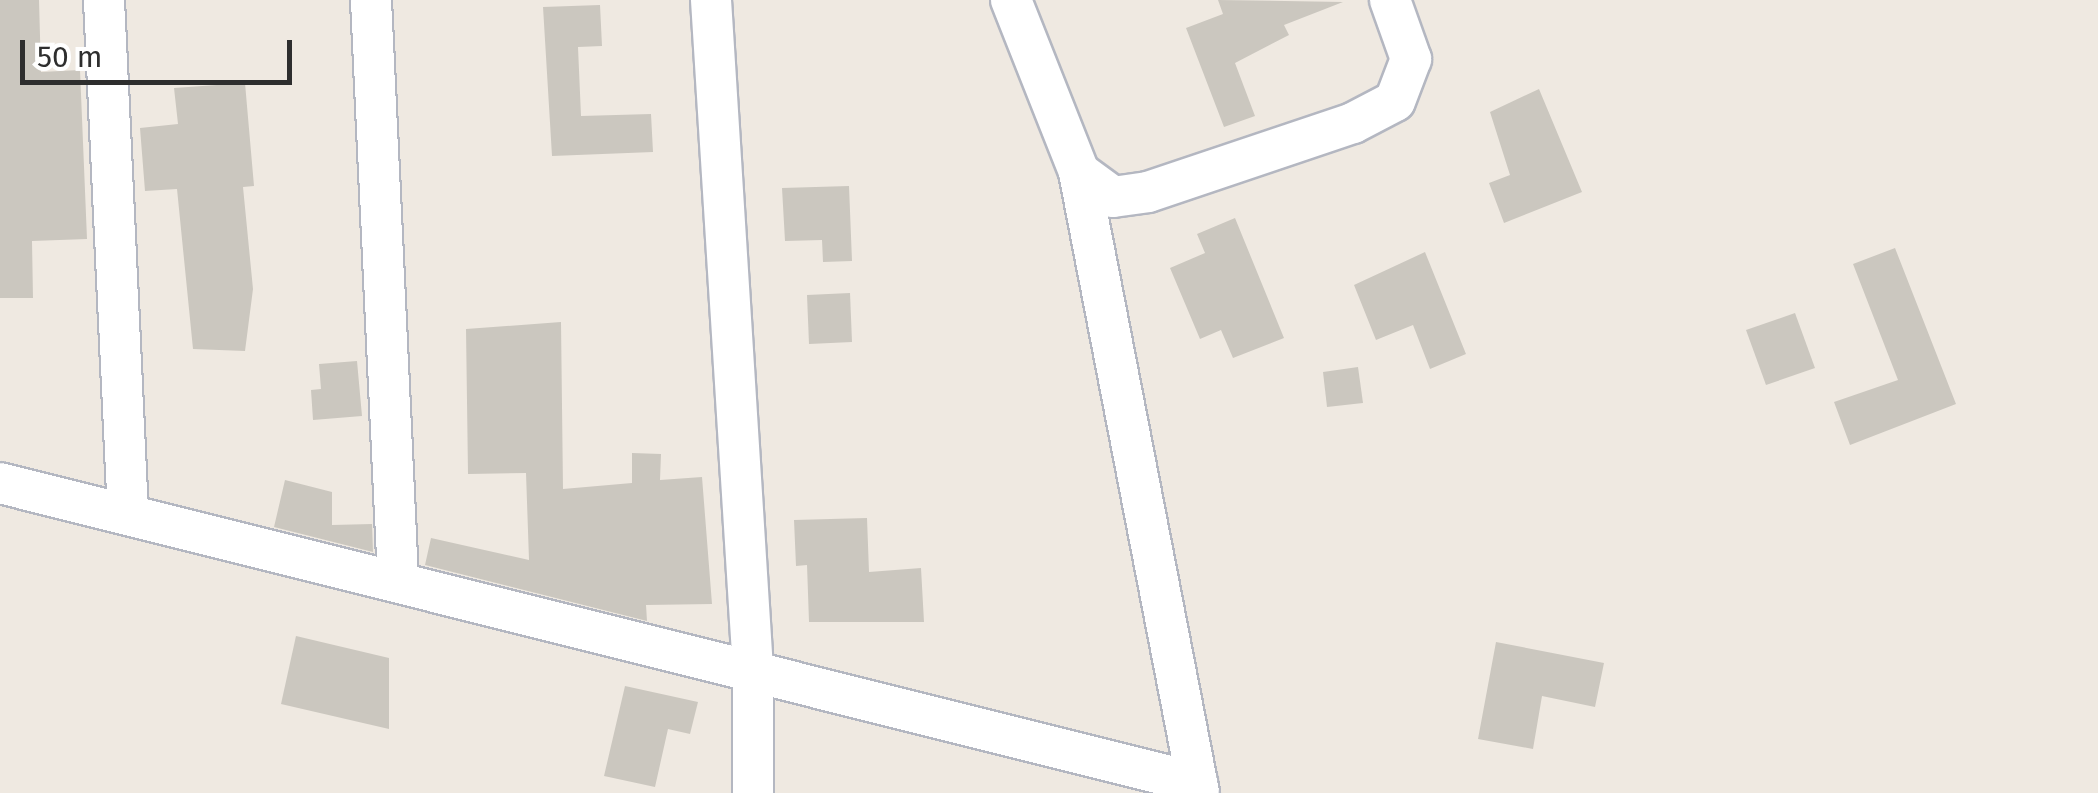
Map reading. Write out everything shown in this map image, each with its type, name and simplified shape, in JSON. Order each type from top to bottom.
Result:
[{"type":"street","points":[[104,0],[128,514]]},
{"type":"street","points":[[370,0],[398,578]]},
{"type":"street","points":[[711,0],[753,670],[753,793]]},
{"type":"street","points":[[0,483],[398,578],[1198,788],[1079,172],[1010,0]]},
{"type":"street","points":[[1079,172],[1113,197],[1148,192],[1353,123],[1395,101],[1411,59],[1390,0]]},
{"type":"building","points":[[0,0],[39,0],[41,72],[80,70],[87,239],[32,241],[33,298],[0,298]]},
{"type":"building","points":[[1218,0],[1343,2],[1284,25],[1289,35],[1235,63],[1255,116],[1224,127],[1186,28],[1223,14]]},
{"type":"building","points":[[600,5],[602,46],[578,47],[581,116],[651,114],[653,152],[552,156],[543,7]]},
{"type":"building","points":[[245,83],[254,186],[243,187],[253,289],[245,351],[193,349],[177,189],[145,191],[140,128],[178,124],[174,88]]},
{"type":"building","points":[[1539,89],[1582,192],[1504,223],[1489,183],[1510,175],[1490,112]]},
{"type":"building","points":[[849,186],[852,261],[823,262],[822,240],[785,241],[782,188]]},
{"type":"building","points":[[1235,218],[1284,338],[1233,358],[1221,330],[1200,339],[1170,268],[1205,253],[1197,234]]},
{"type":"building","points":[[1895,248],[1956,404],[1850,445],[1834,402],[1898,380],[1853,264]]},
{"type":"building","points":[[1425,252],[1466,354],[1430,369],[1413,325],[1376,340],[1354,285]]},
{"type":"building","points":[[850,293],[852,342],[809,344],[807,295]]},
{"type":"building","points":[[1795,313],[1815,368],[1766,385],[1746,330]]},
{"type":"building","points":[[561,322],[563,489],[632,483],[632,453],[661,454],[660,480],[702,477],[712,604],[646,605],[647,621],[425,565],[431,538],[529,560],[526,473],[468,474],[466,329]]},
{"type":"building","points":[[357,361],[362,416],[313,420],[311,390],[321,389],[319,364]]},
{"type":"building","points":[[1358,367],[1363,403],[1327,407],[1323,372]]},
{"type":"building","points":[[285,480],[332,492],[332,525],[372,524],[373,552],[274,527]]},
{"type":"building","points":[[867,518],[869,572],[921,568],[924,622],[809,622],[807,565],[796,566],[794,520]]},
{"type":"building","points":[[296,636],[389,658],[389,729],[281,704]]},
{"type":"building","points":[[1496,642],[1604,663],[1595,707],[1542,696],[1533,749],[1478,739]]},
{"type":"building","points":[[625,686],[698,702],[690,734],[668,729],[655,787],[604,776]]}]
